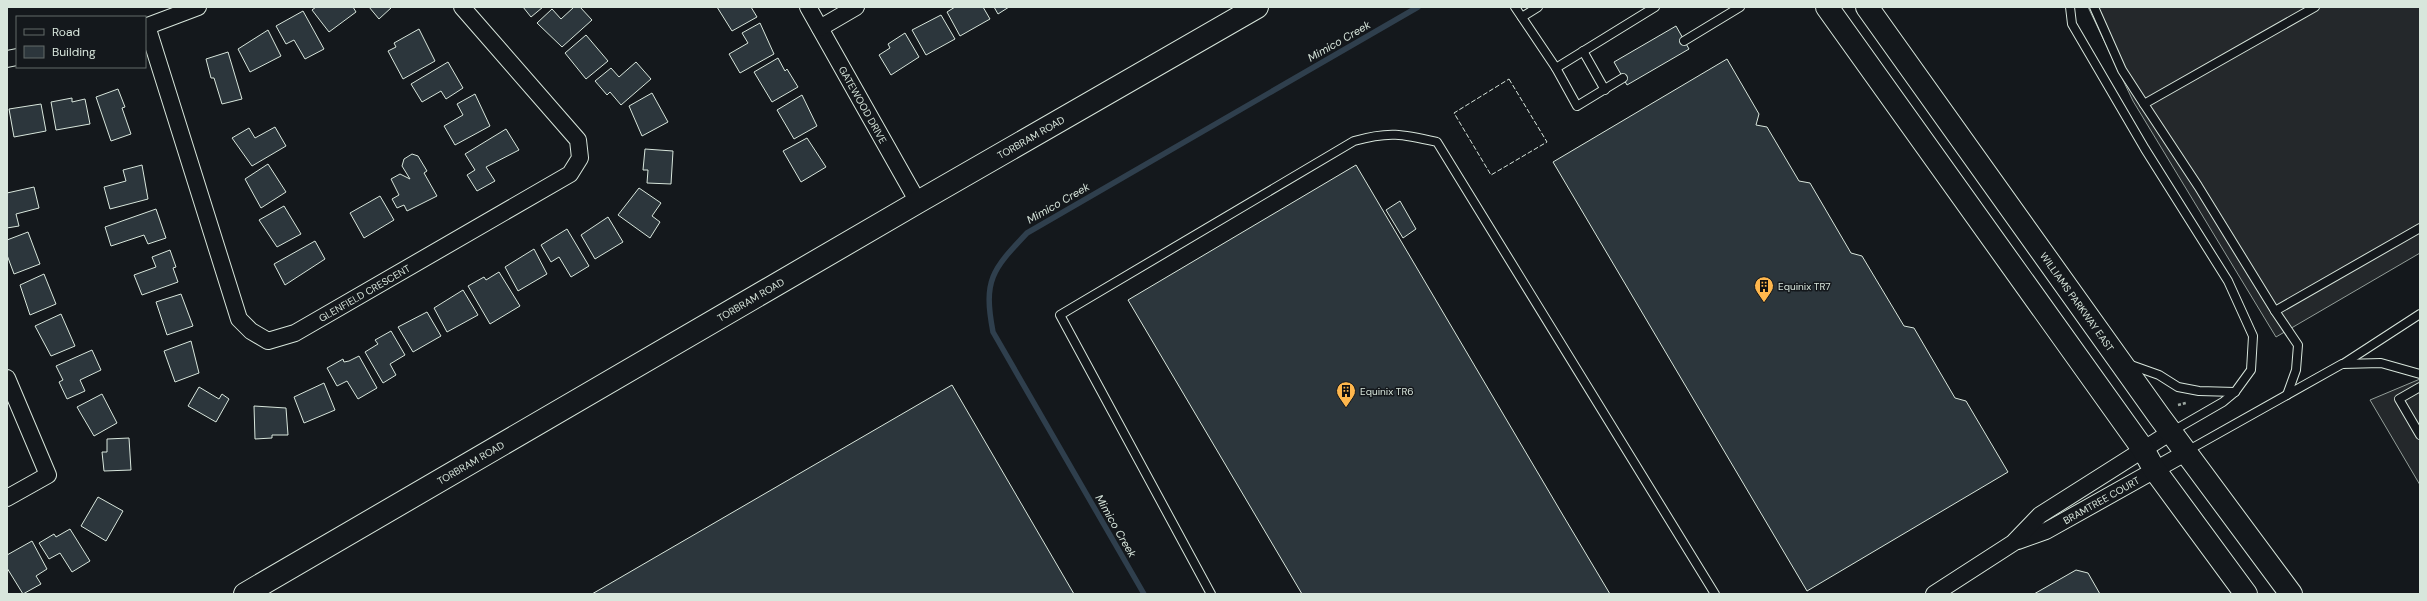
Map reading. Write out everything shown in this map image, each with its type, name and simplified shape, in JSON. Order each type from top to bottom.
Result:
[{"type":"main road","name":"TORBRAM ROAD","points":[[244,594],[918,202],[1257,7]]},
{"type":"main road","points":[[1827,7],[2143,450],[2154,469],[2246,594]]},
{"type":"main road","name":"WILLIAMS PARKWAY EAST","points":[[1867,7],[2120,362],[2291,594]]},
{"type":"street","points":[[146,26],[198,7]]},
{"type":"street","name":"GLENFIELD CRESCENT","points":[[146,26],[239,319],[268,342],[295,333],[570,174],[580,158],[578,140],[462,7]]},
{"type":"street","name":"GATEWOOD DRIVE","points":[[808,7],[918,202]]},
{"type":"street","points":[[820,28],[856,7]]},
{"type":"street","points":[[7,378],[48,475],[7,498]]},
{"type":"street","name":"BRAMTREE COURT","points":[[2013,543],[2040,515],[2172,432]]},
{"type":"street","name":"BRAMTREE COURT","points":[[1934,594],[2013,543],[2046,531],[2154,469],[2187,452]]},
{"type":"lane","points":[[1515,7],[1556,68],[1577,106],[1623,78]]},
{"type":"lane","points":[[1522,17],[1538,7]]},
{"type":"lane","points":[[1556,68],[1655,7]]},
{"type":"lane","points":[[1684,41],[1740,7]]},
{"type":"lane","points":[[2070,7],[2072,24],[2145,149],[2228,281],[2253,336],[2251,370],[2235,392],[2223,402],[2172,432]]},
{"type":"lane","points":[[2094,7],[2122,70],[2198,186],[2275,311],[2298,345],[2296,370],[2287,395]]},
{"type":"lane","points":[[2144,104],[2315,7]]},
{"type":"lane","points":[[1583,51],[1605,90]]},
{"type":"lane","points":[[1210,594],[1060,315],[1354,141],[1378,134],[1403,134],[1437,142],[1715,594]]},
{"type":"lane","points":[[2275,311],[2420,228]]},
{"type":"lane","points":[[2187,452],[2342,364],[2420,314]]},
{"type":"lane","points":[[2120,362],[2159,375],[2178,388],[2199,391],[2235,392]]},
{"type":"lane","points":[[2342,364],[2381,363],[2420,374]]},
{"type":"lane","points":[[2420,387],[2399,399],[2420,435]]},
{"type":"shaded area","points":[[2088,7],[2420,7],[2420,253],[2276,337],[2133,101]]},
{"type":"shaded area","points":[[2420,379],[2420,485],[2370,400]]},
{"type":"building","points":[[316,7],[353,7],[356,12],[329,32],[312,10]]},
{"type":"building","points":[[369,7],[392,7],[379,19]]},
{"type":"building","points":[[523,7],[543,7],[531,17]]},
{"type":"building","points":[[574,7],[580,7],[592,20],[562,47],[537,23],[552,9],[561,19]]},
{"type":"building","points":[[717,7],[751,7],[757,17],[732,31]]},
{"type":"building","points":[[955,7],[983,7],[990,19],[960,36],[947,12]]},
{"type":"building","points":[[994,7],[1009,7],[998,14]]},
{"type":"building","points":[[303,11],[324,49],[305,59],[294,40],[286,44],[276,26]]},
{"type":"building","points":[[941,15],[955,39],[926,55],[912,30]]},
{"type":"building","points":[[760,23],[774,54],[740,73],[729,54],[748,43],[742,33]]},
{"type":"building","points":[[1676,26],[1689,49],[1627,85],[1614,62]]},
{"type":"building","points":[[419,29],[435,61],[403,79],[388,51],[396,47],[394,43]]},
{"type":"building","points":[[268,30],[281,56],[250,72],[238,49]]},
{"type":"building","points":[[905,33],[919,57],[891,75],[879,55],[890,48],[888,44]]},
{"type":"building","points":[[586,35],[608,61],[586,79],[565,53]]},
{"type":"building","points":[[228,52],[242,99],[222,104],[214,78],[211,78],[206,59]]},
{"type":"building","points":[[778,58],[785,71],[787,69],[798,87],[772,102],[754,72]]},
{"type":"building","name":"Equinix TR7","points":[[1727,59],[1759,114],[1756,125],[1767,127],[1799,181],[1810,183],[1851,253],[1862,256],[1904,326],[1914,328],[1955,398],[1966,401],[2008,472],[1807,591],[1553,162]]},
{"type":"building","points":[[448,62],[463,88],[446,99],[441,91],[422,102],[411,84]]},
{"type":"building","points":[[636,62],[651,79],[621,105],[610,92],[607,95],[595,81],[611,68],[619,77]]},
{"type":"building","points":[[118,89],[125,107],[122,108],[131,134],[111,141],[96,97]]},
{"type":"building","points":[[652,93],[668,122],[642,136],[629,106]]},
{"type":"building","points":[[475,94],[490,126],[455,145],[444,126],[463,115],[457,104]]},
{"type":"building","points":[[802,95],[817,126],[794,139],[777,110]]},
{"type":"building","points":[[72,98],[72,102],[85,99],[90,124],[56,130],[51,102]]},
{"type":"building","points":[[41,104],[46,131],[14,137],[9,109]]},
{"type":"building","points":[[275,127],[286,146],[252,166],[232,138],[249,128],[255,138]]},
{"type":"building","points":[[506,129],[519,150],[486,167],[495,181],[477,191],[467,175],[475,170],[465,154]]},
{"type":"building","points":[[807,138],[826,167],[801,182],[783,151]]},
{"type":"building","points":[[645,149],[673,151],[671,184],[647,183],[648,170],[643,170]]},
{"type":"building","points":[[412,154],[418,156],[427,171],[424,173],[437,196],[407,211],[404,205],[397,208],[392,199],[399,195],[391,179],[400,174],[410,179],[402,166],[404,159]]},
{"type":"building","points":[[268,164],[286,192],[261,208],[245,179]]},
{"type":"building","points":[[142,165],[148,199],[110,209],[104,187],[126,181],[123,170]]},
{"type":"building","name":"Equinix TR6","points":[[1356,165],[1610,594],[1302,594],[1128,300]]},
{"type":"building","points":[[34,187],[39,208],[16,214],[19,226],[7,228],[7,193]]},
{"type":"building","points":[[639,188],[661,203],[652,216],[660,222],[650,238],[618,215]]},
{"type":"building","points":[[380,196],[394,220],[364,238],[350,213]]},
{"type":"building","points":[[1400,201],[1416,229],[1403,238],[1386,210]]},
{"type":"building","points":[[284,206],[301,234],[277,247],[259,220]]},
{"type":"building","points":[[156,209],[166,238],[148,244],[144,235],[111,246],[105,227]]},
{"type":"building","points":[[608,217],[623,242],[595,259],[581,235]]},
{"type":"building","points":[[567,229],[589,266],[571,277],[559,257],[551,262],[541,245]]},
{"type":"building","points":[[28,232],[40,264],[14,274],[7,255],[7,240]]},
{"type":"building","points":[[315,241],[325,259],[285,285],[274,264]]},
{"type":"building","points":[[534,249],[547,274],[518,291],[505,267]]},
{"type":"building","points":[[170,250],[176,267],[173,268],[178,282],[142,295],[134,275],[156,267],[152,257]]},
{"type":"building","points":[[499,272],[520,306],[490,324],[468,286],[484,277],[486,280]]},
{"type":"building","points":[[44,274],[56,304],[30,315],[20,285]]},
{"type":"building","points":[[463,290],[478,315],[447,332],[434,308]]},
{"type":"building","points":[[181,294],[193,326],[167,335],[156,302]]},
{"type":"building","points":[[427,312],[441,336],[413,352],[398,327]]},
{"type":"building","points":[[61,314],[75,346],[51,356],[35,326]]},
{"type":"building","points":[[391,331],[405,355],[390,364],[396,375],[383,383],[365,352],[378,344],[375,340]]},
{"type":"building","points":[[191,341],[199,373],[175,382],[164,351]]},
{"type":"building","points":[[92,350],[101,370],[80,380],[85,391],[67,399],[59,382],[63,380],[56,366]]},
{"type":"building","points":[[359,356],[377,388],[358,399],[347,381],[337,386],[327,368],[343,359],[344,362]]},
{"type":"building","points":[[324,383],[335,410],[304,423],[294,397]]},
{"type":"building","points":[[952,385],[1074,594],[592,594],[778,486]]},
{"type":"building","points":[[199,387],[219,399],[222,394],[229,399],[216,422],[188,406]]},
{"type":"building","points":[[102,394],[117,423],[94,436],[77,407]]},
{"type":"building","points":[[254,406],[286,408],[288,435],[272,435],[272,438],[255,439]]},
{"type":"building","points":[[129,438],[131,470],[104,471],[102,452],[107,452],[107,439]]},
{"type":"building","points":[[98,497],[123,511],[106,541],[81,526]]},
{"type":"building","points":[[70,529],[90,561],[72,572],[60,553],[49,559],[39,543],[54,534],[56,537]]},
{"type":"building","points":[[32,541],[47,569],[36,576],[41,584],[23,594],[7,568],[7,555]]},
{"type":"building","points":[[2076,570],[2088,573],[2100,594],[2034,594]]},
{"type":"waterway","name":"Mimico Creek","points":[[1144,594],[993,332],[989,300],[993,277],[998,267],[1027,233],[1418,7]]},
{"type":"fence","points":[[1509,79],[1547,142],[1491,175],[1454,113],[1509,79]]},
{"type":"place","name":"Equinix TR7","points":[[1764,303]]},
{"type":"place","name":"Equinix TR6","points":[[1346,408]]}]
